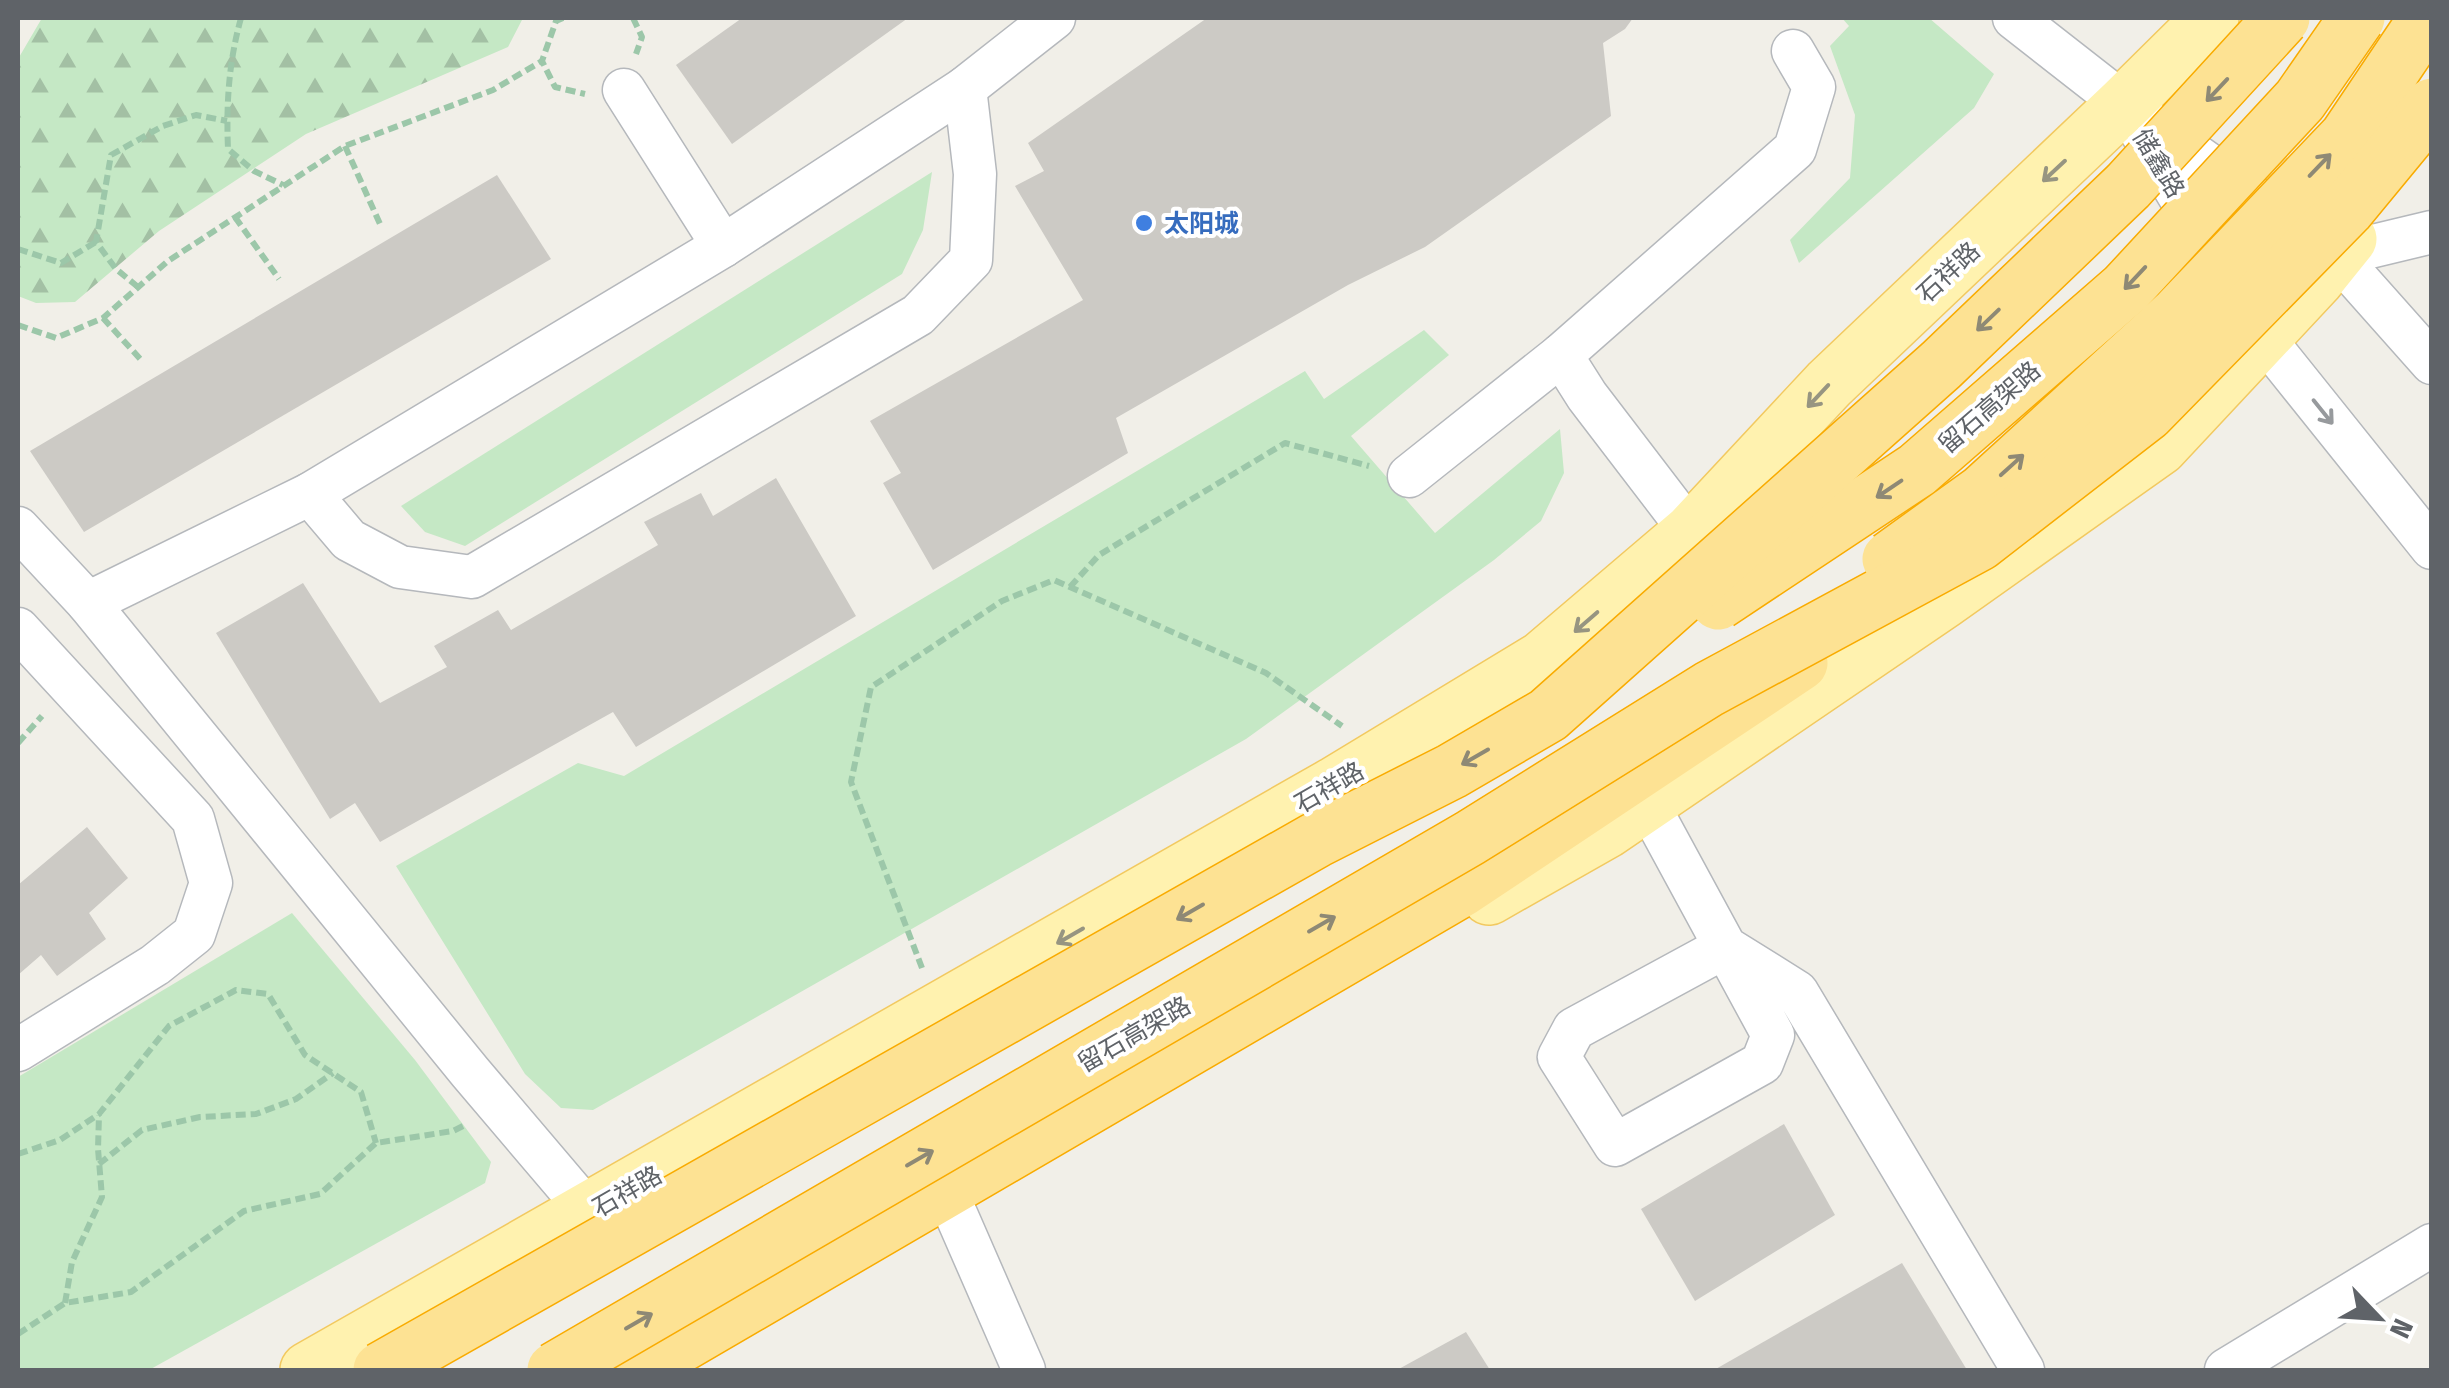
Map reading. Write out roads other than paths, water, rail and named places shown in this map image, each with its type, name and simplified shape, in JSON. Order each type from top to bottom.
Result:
[{"type":"highway","name":"留石高架路","points":[[1548,715],[2013,296],[2128,186],[2282,18]]},
{"type":"highway","name":"留石高架路","points":[[381,1370],[1281,860],[1548,715],[1917,470],[2126,288],[2300,100],[2357,18]]},
{"type":"highway","name":"留石高架路","points":[[1709,689],[1982,492],[2178,314],[2347,138],[2427,18]]},
{"type":"highway","name":"留石高架路","points":[[555,1370],[1470,838],[1709,689],[1979,543],[2148,413],[2347,209],[2432,106]]},
{"type":"highway","points":[[636,1370],[1463,888],[1979,543]]},
{"type":"main road","name":"石祥路","points":[[308,1370],[1384,755],[1542,659],[1690,532],[1829,384],[2210,18]]},
{"type":"main road","points":[[668,1370],[1607,830],[1943,601],[2160,446],[2336,254],[2432,141]]},
{"type":"street","points":[[88,603],[310,494],[723,246],[965,88],[1054,18]]},
{"type":"street","points":[[2014,18],[2124,104]]},
{"type":"street","points":[[1409,476],[1561,354],[1795,148],[1814,87],[1792,51]]},
{"type":"street","points":[[310,494],[349,540],[400,567],[472,576],[918,315],[971,260],[975,174],[965,88]]},
{"type":"street","points":[[624,90],[723,246]]},
{"type":"street","name":"储鑫路","points":[[2124,104],[2336,254],[2432,363]]},
{"type":"street","name":"储鑫路","points":[[2124,104],[2262,336],[2432,548]]},
{"type":"street","points":[[2336,254],[2432,232]]},
{"type":"street","points":[[1561,354],[1587,396],[1690,532]]},
{"type":"street","points":[[18,528],[88,603],[500,1108],[590,1212]]},
{"type":"street","points":[[18,630],[193,820],[212,882],[194,934],[155,964],[18,1050]]},
{"type":"street","points":[[1646,802],[1725,947],[1773,1036],[1762,1063],[1615,1146],[1559,1057],[1574,1029],[1725,947]]},
{"type":"street","points":[[1725,947],[1797,992],[2023,1370]]},
{"type":"street","points":[[952,1205],[1024,1370]]},
{"type":"street","points":[[2226,1370],[2432,1245]]},
{"type":"place","name":"太阳城","points":[[1144,223]]}]
